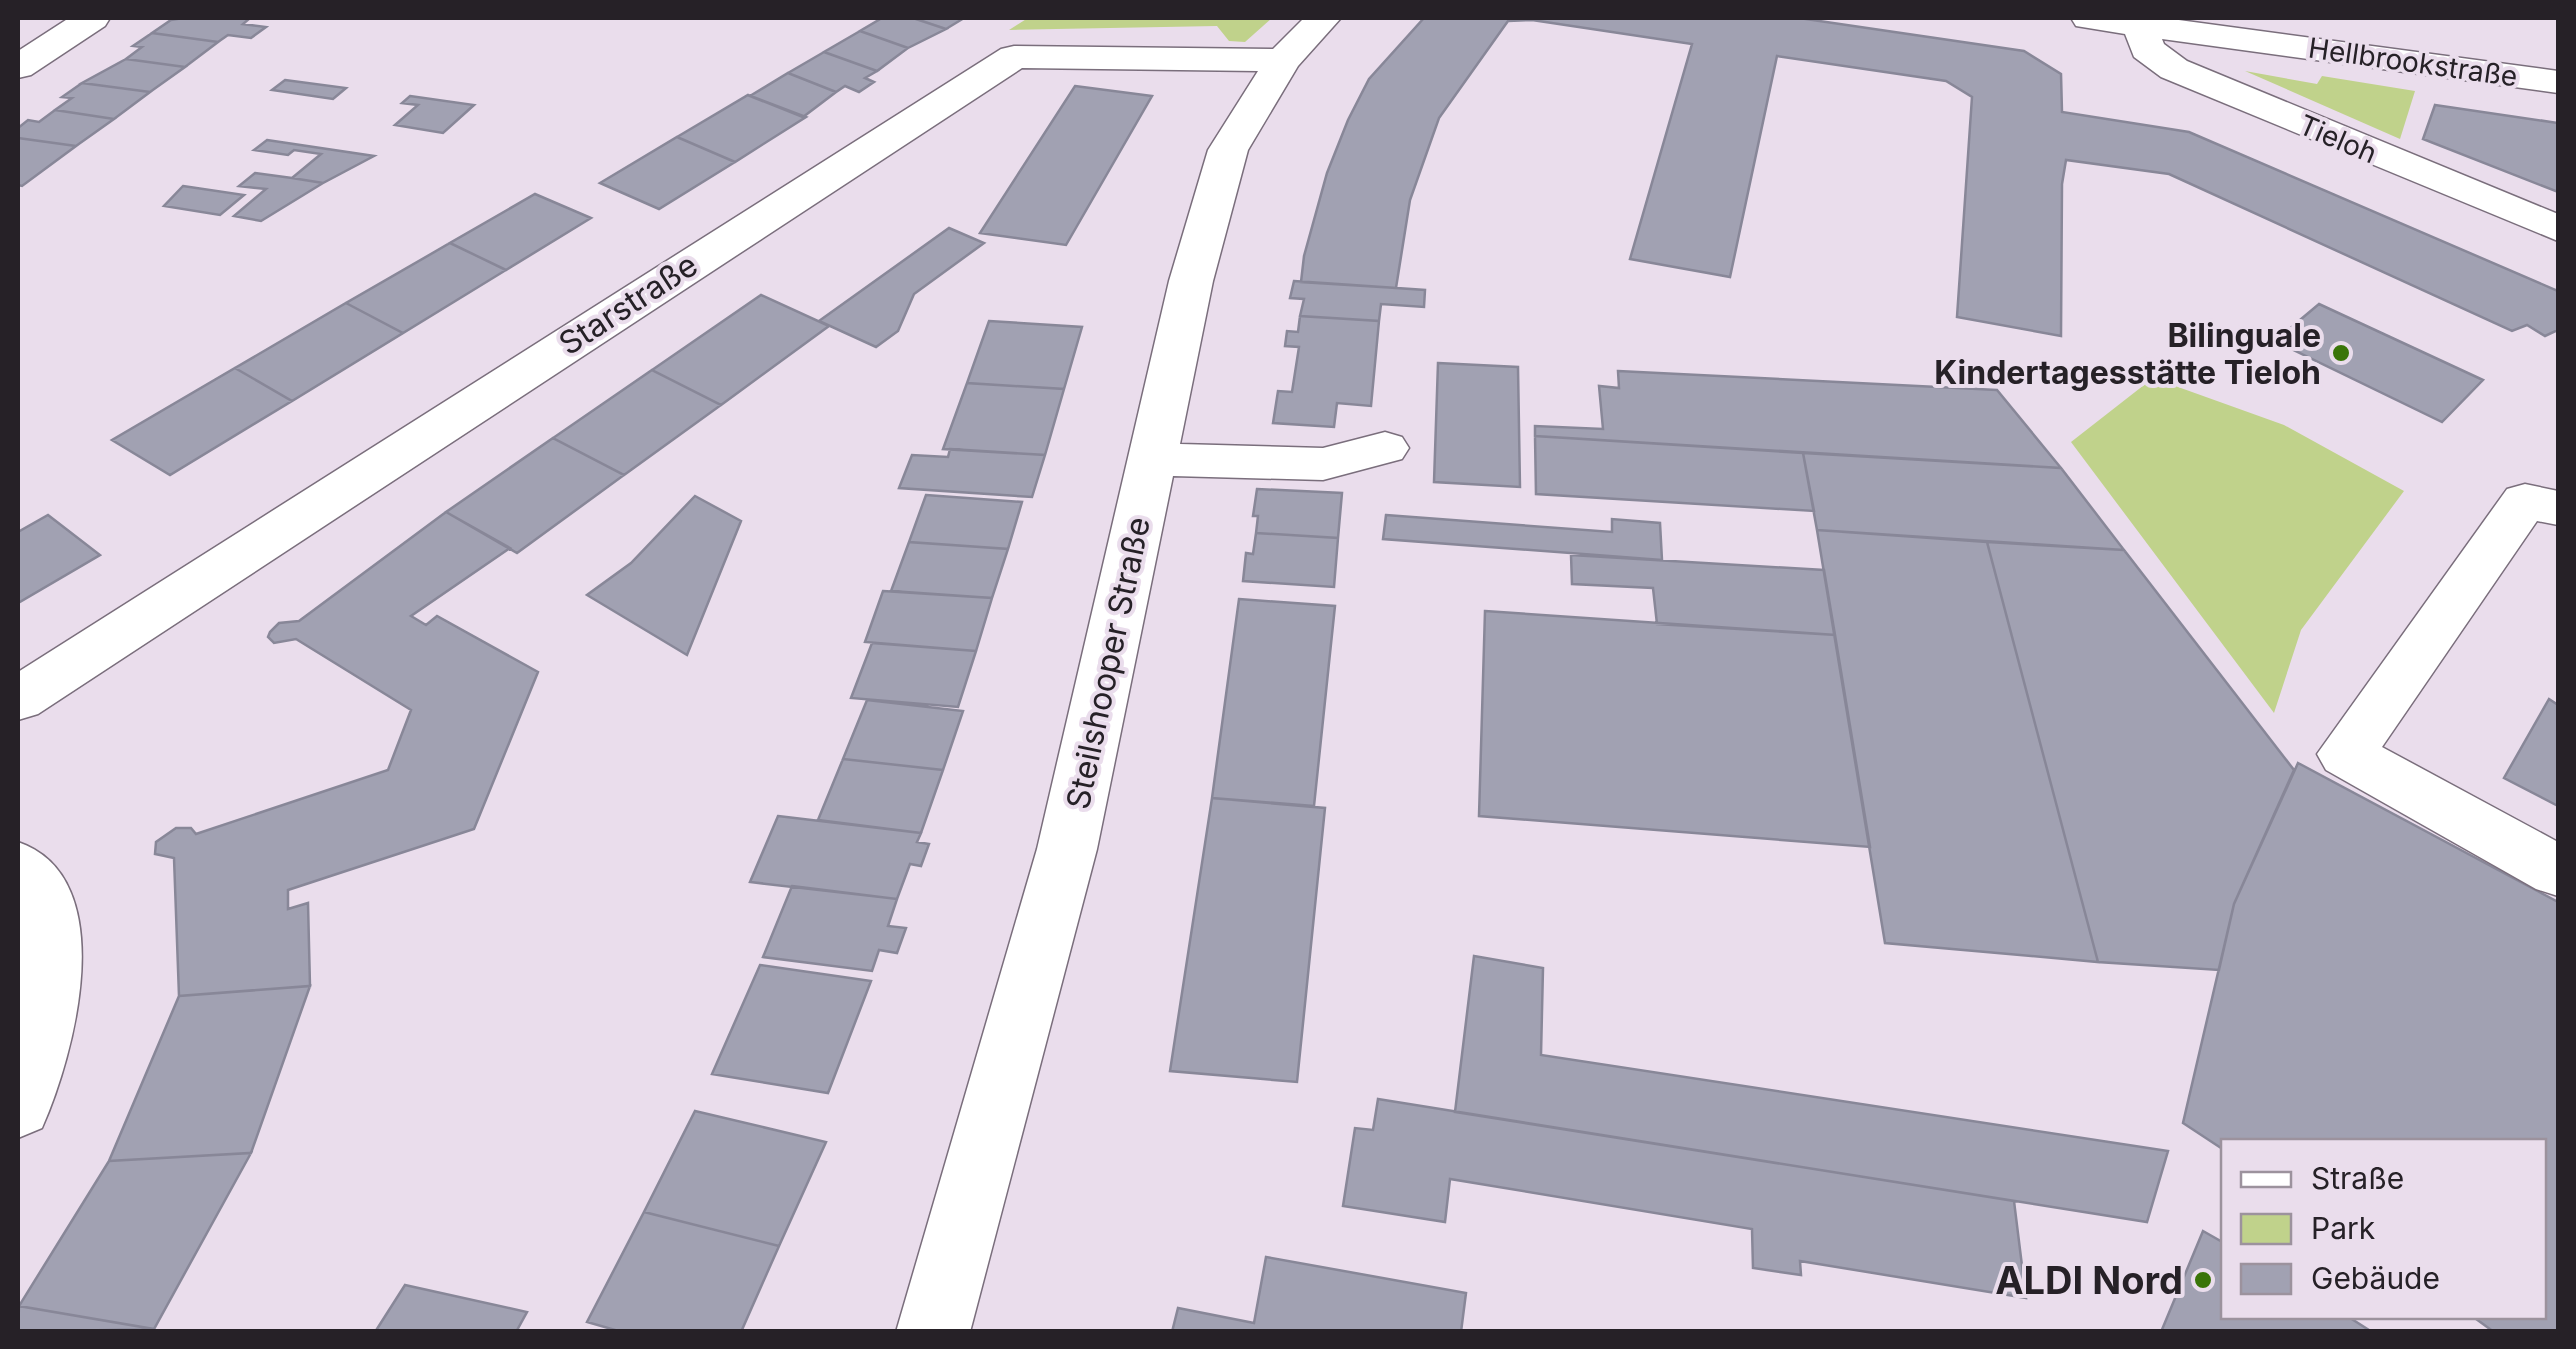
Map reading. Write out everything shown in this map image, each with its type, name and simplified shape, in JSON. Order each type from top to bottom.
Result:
[{"type":"street","points":[[18,67],[92,18]]},
{"type":"street","name":"Steilshooper Straße","points":[[933,1332],[1067,848],[1190,282],[1228,150],[1283,60],[1323,18]]},
{"type":"street","name":"Hellbrookstraße","points":[[2089,18],[2558,82]]},
{"type":"street","name":"Tieloh","points":[[2141,24],[2147,50],[2161,63],[2558,230]]},
{"type":"street","name":"Starstraße","points":[[18,698],[1014,57],[1283,60]]},
{"type":"street","points":[[1152,458],[1323,464],[1385,448]]},
{"type":"street","points":[[2558,508],[2525,501],[2346,754],[2558,870]]},
{"type":"street","points":[[18,867],[40,895],[52,980],[26,1090],[18,1106]]},
{"type":"green space","points":[[1028,18],[1272,18],[1245,42],[1229,41],[1217,26],[1009,30]]},
{"type":"green space","points":[[2245,71],[2317,84],[2322,76],[2415,91],[2400,139]]},
{"type":"green space","points":[[2153,378],[2284,425],[2404,491],[2301,630],[2274,713],[2071,442]]},
{"type":"building","points":[[250,18],[243,24],[266,27],[251,38],[228,35],[218,42],[152,33],[171,20]]},
{"type":"building","points":[[882,18],[913,18],[946,29],[908,48],[860,31]]},
{"type":"building","points":[[913,18],[964,18],[946,29]]},
{"type":"building","points":[[1424,18],[1799,18],[2024,51],[2061,74],[2062,112],[2189,132],[2558,291],[2558,330],[2545,336],[2527,325],[2512,331],[2169,174],[2066,160],[2062,184],[2061,336],[1957,317],[1972,97],[1946,81],[1777,56],[1730,277],[1630,259],[1692,44],[1532,20],[1508,21],[1439,118],[1410,200],[1396,288],[1301,282],[1304,256],[1327,173],[1348,120],[1369,79]]},
{"type":"building","points":[[860,31],[908,48],[877,71],[824,52]]},
{"type":"building","points":[[152,33],[218,42],[185,67],[126,59],[142,47],[133,46]]},
{"type":"building","points":[[824,52],[877,71],[865,78],[874,82],[859,92],[845,86],[836,92],[788,73]]},
{"type":"building","points":[[126,59],[185,67],[150,92],[82,83]]},
{"type":"building","points":[[788,73],[836,92],[803,117],[750,96]]},
{"type":"building","points":[[285,80],[346,88],[333,99],[272,90]]},
{"type":"building","points":[[82,83],[150,92],[114,119],[55,110],[72,98],[62,97]]},
{"type":"building","points":[[1075,86],[1152,96],[1066,245],[980,233]]},
{"type":"building","points":[[748,95],[806,117],[735,162],[677,137]]},
{"type":"building","points":[[410,96],[474,105],[443,133],[395,125],[418,105],[402,103]]},
{"type":"building","points":[[2435,105],[2558,123],[2558,192],[2423,139]]},
{"type":"building","points":[[55,110],[114,119],[76,146],[18,138],[18,128],[28,120],[39,122]]},
{"type":"building","points":[[677,137],[735,162],[659,209],[600,183]]},
{"type":"building","points":[[18,138],[76,146],[22,186],[18,185]]},
{"type":"building","points":[[267,140],[374,156],[323,183],[292,178],[321,154],[254,150]]},
{"type":"building","points":[[255,173],[323,183],[261,221],[234,216],[266,189],[239,186]]},
{"type":"building","points":[[183,186],[244,195],[220,215],[164,206]]},
{"type":"building","points":[[535,194],[591,218],[506,270],[450,243]]},
{"type":"building","points":[[949,228],[984,243],[914,294],[898,331],[876,347],[819,321]]},
{"type":"building","points":[[450,243],[506,270],[403,333],[346,303]]},
{"type":"building","points":[[1294,281],[1425,290],[1424,307],[1381,304],[1379,321],[1300,316],[1304,299],[1290,298]]},
{"type":"building","points":[[761,295],[829,326],[721,405],[652,370]]},
{"type":"building","points":[[346,303],[403,333],[292,401],[235,368]]},
{"type":"building","points":[[2319,304],[2483,380],[2442,422],[2275,341]]},
{"type":"building","points":[[1300,316],[1379,321],[1371,406],[1337,403],[1334,427],[1273,423],[1278,391],[1292,392],[1299,347],[1285,346],[1287,331],[1298,332]]},
{"type":"building","points":[[989,321],[1082,327],[1064,389],[967,383]]},
{"type":"building","points":[[1438,363],[1518,367],[1520,487],[1434,482]]},
{"type":"building","points":[[235,368],[292,401],[170,475],[112,440]]},
{"type":"building","points":[[652,370],[721,405],[624,475],[553,438]]},
{"type":"building","points":[[1618,371],[1997,390],[2061,468],[1535,436],[1535,426],[1603,429],[1599,386],[1619,388]]},
{"type":"building","points":[[967,383],[1064,389],[1045,455],[943,449]]},
{"type":"building","points":[[1535,436],[1803,453],[1814,511],[1536,494]]},
{"type":"building","points":[[553,438],[624,475],[517,553],[446,512]]},
{"type":"building","points":[[950,449],[1045,455],[1032,497],[899,488],[912,455],[948,457]]},
{"type":"building","points":[[1803,453],[2061,468],[2124,550],[1817,530]]},
{"type":"building","points":[[1257,489],[1342,493],[1338,538],[1256,533],[1258,516],[1253,516]]},
{"type":"building","points":[[926,495],[1022,502],[1008,549],[909,542]]},
{"type":"building","points":[[695,496],[741,521],[687,655],[587,595],[631,563]]},
{"type":"building","points":[[446,512],[510,548],[411,616],[426,625],[437,616],[538,672],[474,829],[288,890],[288,909],[308,903],[310,986],[179,996],[174,858],[155,854],[156,842],[176,828],[191,828],[196,834],[388,770],[411,710],[296,639],[274,643],[268,637],[270,632],[279,623],[299,621]]},
{"type":"building","points":[[48,515],[100,555],[18,603],[18,532]]},
{"type":"building","points":[[1386,515],[1612,532],[1612,519],[1660,523],[1662,560],[1383,539]]},
{"type":"building","points":[[1817,530],[1987,542],[2098,962],[1885,943]]},
{"type":"building","points":[[1256,533],[1338,538],[1334,587],[1243,581],[1246,553],[1253,554]]},
{"type":"building","points":[[909,542],[1008,549],[992,598],[891,591]]},
{"type":"building","points":[[1987,542],[2124,550],[2294,770],[2234,904],[2219,970],[2098,962]]},
{"type":"building","points":[[1571,555],[1824,570],[1835,635],[1657,624],[1653,588],[1572,584]]},
{"type":"building","points":[[883,591],[992,598],[976,651],[865,642]]},
{"type":"building","points":[[1239,599],[1335,606],[1314,806],[1212,798]]},
{"type":"building","points":[[1485,611],[1835,635],[1870,847],[1479,816]]},
{"type":"building","points":[[872,643],[976,651],[958,707],[851,698]]},
{"type":"building","points":[[2549,699],[2558,705],[2558,806],[2504,778]]},
{"type":"building","points":[[867,700],[963,711],[943,770],[843,759]]},
{"type":"building","points":[[843,759],[943,770],[921,833],[818,820]]},
{"type":"building","points":[[2298,763],[2558,902],[2558,1332],[2494,1332],[2476,1319],[2546,1319],[2546,1139],[2221,1139],[2221,1148],[2183,1123],[2234,904]]},
{"type":"building","points":[[1212,798],[1325,808],[1297,1082],[1170,1071]]},
{"type":"building","points":[[778,816],[921,833],[917,842],[929,844],[921,866],[910,864],[897,899],[750,882]]},
{"type":"building","points":[[792,886],[897,899],[888,926],[906,928],[897,953],[879,950],[872,971],[763,957]]},
{"type":"building","points":[[1474,956],[1543,968],[1541,1055],[2168,1151],[2147,1222],[1455,1112]]},
{"type":"building","points":[[760,965],[871,981],[828,1093],[712,1074]]},
{"type":"building","points":[[310,986],[251,1153],[109,1161],[179,996]]},
{"type":"building","points":[[1378,1099],[2014,1201],[2026,1298],[1800,1261],[1801,1275],[1753,1268],[1752,1229],[1450,1179],[1445,1222],[1343,1206],[1355,1128],[1373,1130]]},
{"type":"building","points":[[695,1111],[826,1142],[779,1246],[644,1212]]},
{"type":"building","points":[[251,1153],[154,1329],[19,1306],[109,1161]]},
{"type":"building","points":[[644,1212],[779,1246],[741,1332],[622,1332],[587,1322]]},
{"type":"building","name":"ALDI Nord","points":[[2203,1231],[2221,1241],[2221,1319],[2352,1319],[2372,1332],[2161,1332]]},
{"type":"building","points":[[1266,1257],[1466,1293],[1461,1332],[1172,1332],[1178,1308],[1254,1323]]},
{"type":"building","points":[[405,1285],[527,1312],[516,1332],[375,1332]]},
{"type":"building","points":[[19,1306],[154,1329],[18,1332]]},
{"type":"place","name":"Bilinguale Kindertagesstätte Tieloh","points":[[2341,353]]},
{"type":"place","name":"ALDI Nord","points":[[2203,1280]]}]
